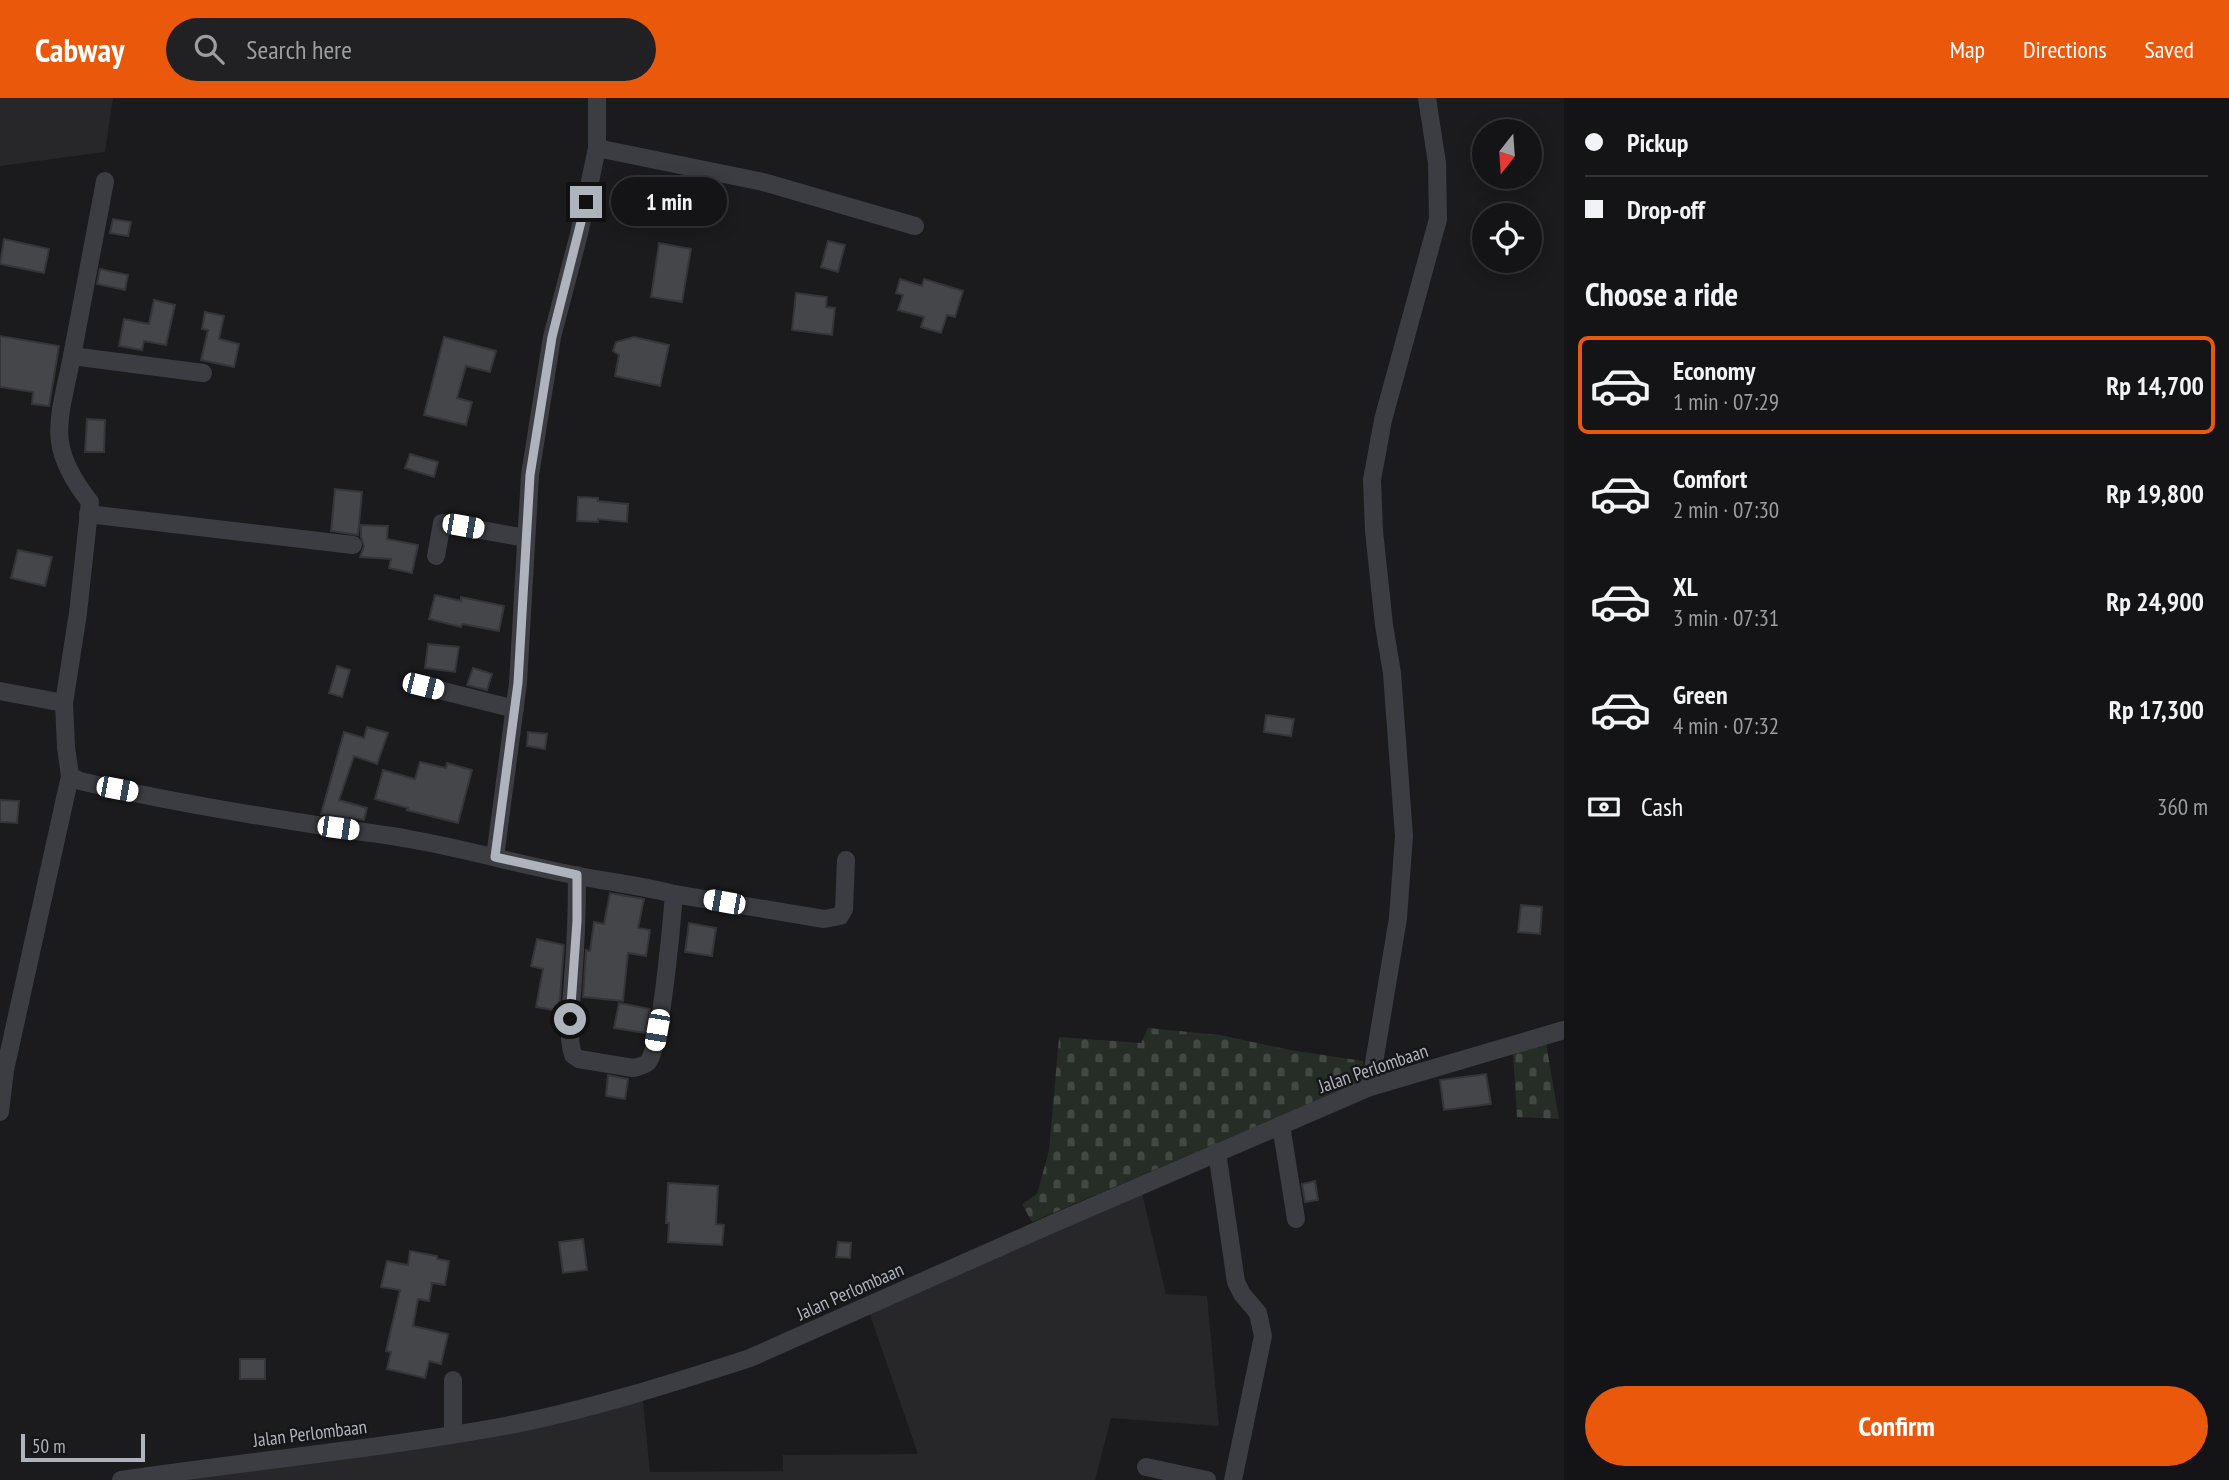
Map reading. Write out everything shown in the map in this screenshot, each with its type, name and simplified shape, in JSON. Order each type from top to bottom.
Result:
[{"type":"street","points":[[495,857],[515,709],[530,475],[552,337],[579,234],[597,148],[597,98]]},
{"type":"street","points":[[1370,1087],[1398,918],[1404,836],[1392,673],[1374,531],[1372,480],[1383,420],[1438,219],[1437,163],[1427,98]]},
{"type":"street","points":[[597,148],[763,182],[915,226]]},
{"type":"street","points":[[0,1112],[5,1070],[70,776],[64,703],[78,613],[90,502],[69,474],[57,431],[105,181]]},
{"type":"street","points":[[72,356],[203,373]]},
{"type":"street","points":[[88,514],[352,545]]},
{"type":"street","points":[[436,556],[442,523],[526,538]]},
{"type":"street","points":[[423,686],[515,709]]},
{"type":"street","points":[[0,691],[64,703]]},
{"type":"street","points":[[70,776],[80,781],[168,799],[410,839],[674,894],[824,919],[840,916],[844,909],[846,860]]},
{"type":"street","points":[[577,875],[570,1044],[573,1055],[579,1059],[633,1068],[648,1062],[653,1050],[664,985],[674,894]]},
{"type":"street","name":"Jalan Perlombaan","points":[[121,1480],[506,1425],[633,1394],[750,1359],[1370,1087],[1564,1030]]},
{"type":"street","points":[[1281,1125],[1296,1219]]},
{"type":"street","points":[[1217,1152],[1236,1282],[1258,1313],[1263,1336],[1233,1480]]},
{"type":"street","points":[[453,1380],[453,1434]]},
{"type":"street","points":[[1146,1467],[1207,1480]]},
{"type":"shaded area","points":[[0,98],[113,98],[105,152],[0,166]]},
{"type":"shaded area","points":[[1141,1189],[1166,1294],[1207,1296],[1219,1426],[1111,1418],[1095,1480],[121,1480],[453,1434],[642,1391],[650,1472],[783,1471],[783,1455],[918,1454],[868,1309]]},
{"type":"green space","points":[[1148,1028],[1220,1035],[1290,1050],[1363,1061],[1363,1081],[1032,1222],[1022,1204],[1037,1194],[1049,1151],[1059,1037],[1141,1043]]},
{"type":"green space","points":[[1546,1043],[1559,1119],[1517,1117],[1513,1053]]},
{"type":"building","points":[[113,219],[131,222],[128,236],[110,233]]},
{"type":"building","points":[[4,239],[49,249],[44,273],[0,264]]},
{"type":"building","points":[[828,241],[845,245],[838,272],[821,267]]},
{"type":"building","points":[[659,243],[691,249],[682,302],[651,297]]},
{"type":"building","points":[[100,269],[128,275],[125,290],[97,284]]},
{"type":"building","points":[[900,279],[922,286],[924,279],[963,291],[955,317],[947,315],[941,333],[921,327],[924,317],[898,310],[903,295],[896,293]]},
{"type":"building","points":[[796,293],[827,297],[826,307],[835,308],[832,335],[792,330]]},
{"type":"building","points":[[154,300],[175,305],[166,345],[144,341],[142,350],[119,346],[124,319],[149,324]]},
{"type":"building","points":[[205,312],[224,316],[219,339],[239,344],[234,367],[201,360],[208,330],[202,329]]},
{"type":"building","points":[[0,336],[59,346],[49,406],[32,404],[33,392],[0,387]]},
{"type":"building","points":[[444,337],[496,351],[490,372],[466,366],[457,398],[472,402],[466,425],[424,415]]},
{"type":"building","points":[[634,337],[669,345],[660,386],[615,376],[619,355],[613,351],[616,342]]},
{"type":"building","points":[[87,419],[105,420],[104,452],[85,452]]},
{"type":"building","points":[[410,454],[438,462],[434,477],[405,468]]},
{"type":"building","points":[[335,489],[362,492],[358,535],[331,531]]},
{"type":"building","points":[[578,497],[628,504],[627,522],[598,519],[598,522],[577,521]]},
{"type":"building","points":[[361,525],[388,526],[387,539],[418,545],[412,573],[389,568],[391,559],[360,557],[364,546]]},
{"type":"building","points":[[18,550],[52,557],[45,586],[11,578]]},
{"type":"building","points":[[435,595],[461,601],[461,597],[504,606],[499,631],[462,624],[461,627],[429,619]]},
{"type":"building","points":[[428,644],[459,647],[455,672],[425,668]]},
{"type":"building","points":[[337,666],[350,670],[342,697],[329,693]]},
{"type":"building","points":[[473,668],[492,674],[487,690],[467,685]]},
{"type":"building","points":[[1266,715],[1294,719],[1291,736],[1264,732]]},
{"type":"building","points":[[367,727],[388,733],[377,764],[354,756],[339,800],[367,808],[364,820],[321,814],[344,732],[364,738]]},
{"type":"building","points":[[528,732],[547,734],[545,749],[527,746]]},
{"type":"building","points":[[420,762],[446,768],[447,763],[472,770],[458,823],[375,799],[383,770],[415,779]]},
{"type":"building","points":[[0,800],[19,801],[17,823],[0,822]]},
{"type":"building","points":[[610,893],[644,899],[638,928],[650,930],[646,956],[628,953],[623,1001],[583,997],[586,950],[590,951],[594,922],[604,924]]},
{"type":"building","points":[[1521,905],[1542,907],[1540,934],[1518,932]]},
{"type":"building","points":[[689,923],[716,928],[712,956],[685,952]]},
{"type":"building","points":[[537,939],[564,945],[559,1011],[536,1007],[543,969],[531,966]]},
{"type":"building","points":[[619,1003],[650,1009],[645,1033],[614,1028]]},
{"type":"building","points":[[1486,1074],[1491,1104],[1444,1110],[1440,1080]]},
{"type":"building","points":[[608,1075],[628,1079],[625,1099],[606,1096]]},
{"type":"building","points":[[1315,1181],[1318,1200],[1305,1202],[1302,1184]]},
{"type":"building","points":[[668,1183],[718,1186],[716,1224],[724,1225],[722,1245],[668,1242]]},
{"type":"building","points":[[583,1239],[587,1270],[563,1273],[559,1242]]},
{"type":"building","points":[[838,1242],[851,1243],[850,1258],[836,1257]]},
{"type":"building","points":[[410,1251],[449,1261],[445,1285],[432,1283],[429,1301],[418,1299],[413,1326],[448,1334],[441,1364],[429,1361],[425,1378],[387,1369],[391,1352],[386,1351],[400,1290],[381,1287],[387,1261],[408,1265]]},
{"type":"building","points":[[240,1359],[265,1359],[265,1379],[240,1379]]},
{"type":"route","points":[[570,1019],[577,921],[577,875],[495,857],[518,683],[530,475],[552,337],[586,202]]}]
